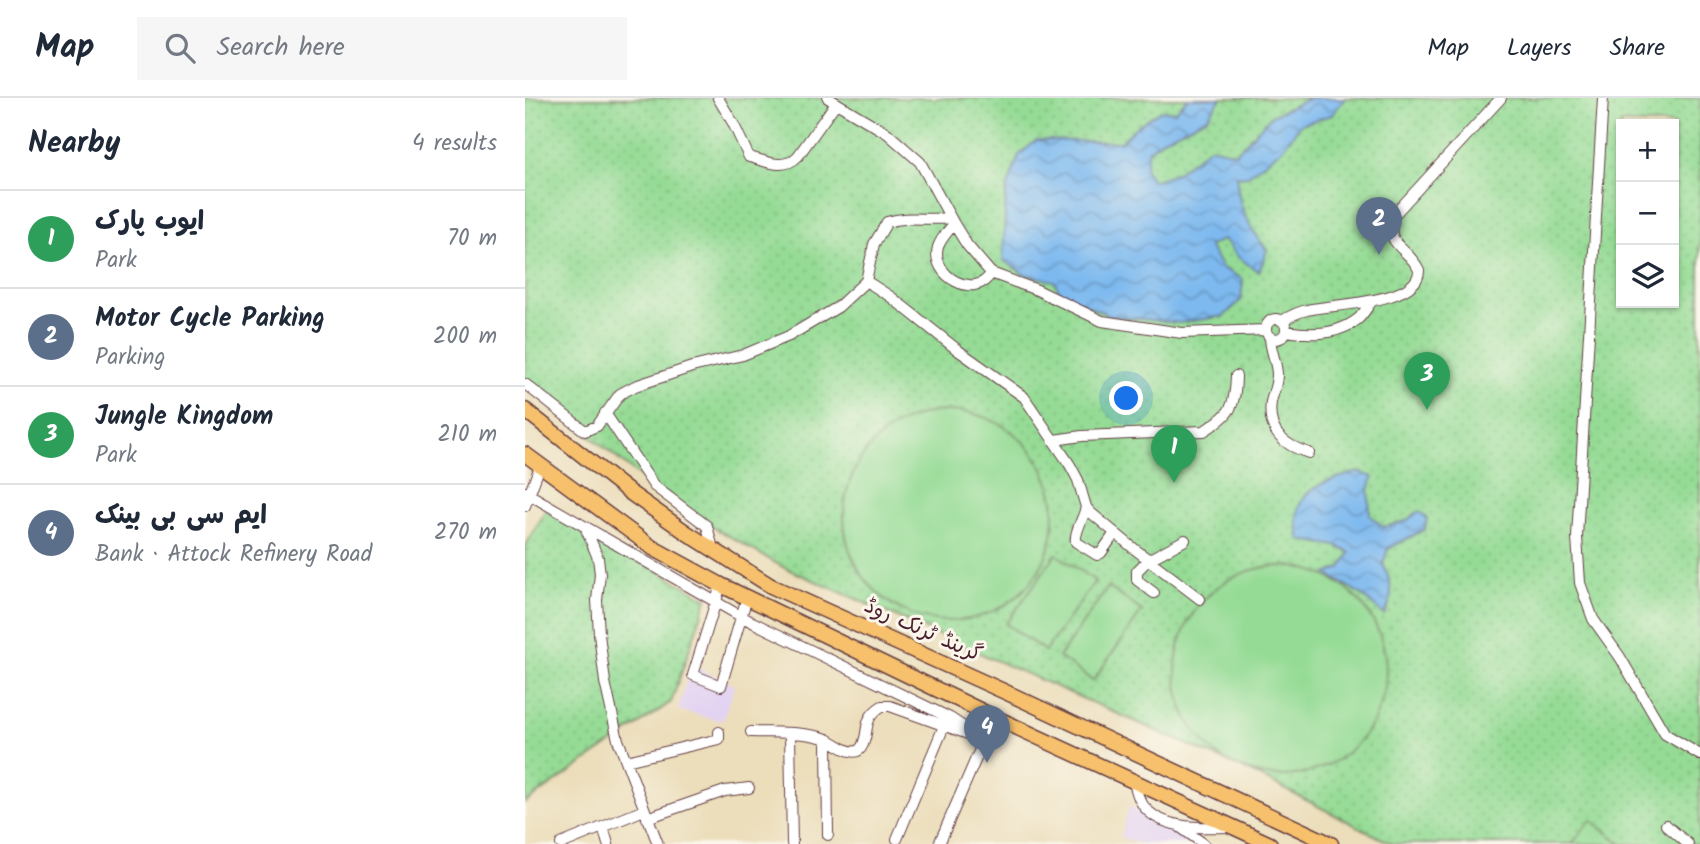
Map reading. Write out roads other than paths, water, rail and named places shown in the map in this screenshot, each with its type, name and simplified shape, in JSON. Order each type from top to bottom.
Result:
[{"type":"highway","name":"گرینڈ ٹرنک روڈ","points":[[525,410],[629,492],[771,586],[1013,695],[1331,844]]},
{"type":"highway","name":"گرینڈ ٹرنک روڈ","points":[[525,454],[653,548],[721,585],[994,717],[1270,844]]},
{"type":"street","points":[[718,98],[749,156],[781,165],[792,163],[798,156],[832,100],[887,133],[919,162],[967,245],[991,273],[1037,290],[1102,321],[1182,333],[1268,333],[1277,338],[1294,314],[1310,309],[1372,301],[1414,284],[1419,278],[1419,270],[1393,241],[1390,229],[1392,217],[1501,98]]},
{"type":"street","points":[[1602,98],[1577,537],[1580,583],[1593,619],[1621,656],[1665,734],[1700,755]]},
{"type":"street","points":[[525,384],[585,431],[597,426],[621,394],[635,386],[692,367],[743,355],[789,336],[838,307],[866,281],[874,244],[887,222],[905,217],[952,221]]},
{"type":"street","points":[[952,221],[939,244],[937,254],[939,265],[946,275],[955,282],[979,285],[987,280],[991,273]]},
{"type":"street","points":[[866,281],[1024,397],[1078,480],[1086,507],[1075,536],[1076,542],[1097,555],[1115,533]]},
{"type":"street","points":[[1309,453],[1283,442],[1273,429],[1271,401],[1277,378],[1268,333],[1271,320],[1316,334],[1345,326],[1358,319],[1372,301]]},
{"type":"street","points":[[1054,440],[1082,436],[1204,431],[1231,408],[1235,401],[1236,376]]},
{"type":"street","points":[[605,413],[654,485],[707,526],[713,549]]},
{"type":"street","points":[[525,506],[527,493],[540,466]]},
{"type":"street","points":[[527,493],[742,618],[950,718],[985,741]]},
{"type":"street","points":[[1086,507],[1148,560],[1200,599]]},
{"type":"street","points":[[586,529],[598,558],[600,574],[597,600],[605,682],[618,740],[658,844]]},
{"type":"street","points":[[1154,593],[1137,580],[1136,575],[1148,560],[1185,540]]},
{"type":"street","points":[[721,585],[693,675],[722,686],[747,597]]},
{"type":"street","points":[[751,732],[815,735],[849,751],[856,751],[860,748],[869,718],[882,706],[890,706],[985,741]]},
{"type":"street","points":[[939,844],[994,717]]},
{"type":"street","points":[[897,839],[944,726]]},
{"type":"street","points":[[626,761],[719,739],[719,732]]},
{"type":"street","points":[[790,734],[792,844]]},
{"type":"street","points":[[827,739],[828,835]]},
{"type":"street","points":[[1133,780],[1140,801],[1146,809],[1177,825],[1204,844]]},
{"type":"street","points":[[561,844],[646,814],[725,791],[749,788]]},
{"type":"street","points":[[1177,825],[1235,827]]},
{"type":"street","points":[[1666,825],[1688,844]]},
{"type":"street","points":[[603,827],[608,844]]},
{"type":"water","points":[[1188,98],[1221,98],[1208,117],[1163,139],[1148,151],[1145,169],[1152,181],[1176,173],[1210,147],[1236,153],[1271,116],[1310,98],[1345,98],[1332,115],[1301,124],[1282,149],[1247,176],[1237,177],[1239,198],[1245,216],[1267,250],[1259,272],[1238,257],[1224,239],[1209,246],[1222,268],[1243,279],[1241,300],[1224,316],[1180,323],[1111,316],[1061,294],[1054,281],[1024,274],[1003,260],[1006,192],[1019,155],[1037,140],[1121,142],[1137,126],[1161,110],[1175,112]]},
{"type":"water","points":[[1359,472],[1373,477],[1369,490],[1370,516],[1384,527],[1406,521],[1419,511],[1427,518],[1425,529],[1388,549],[1383,564],[1391,596],[1384,615],[1361,594],[1327,574],[1341,568],[1350,553],[1337,546],[1300,540],[1297,526],[1299,507],[1311,491],[1329,481]]},
{"type":"place","name":"Motor Cycle Parking","points":[[1379,255]]},
{"type":"place","name":"Jungle Kingdom","points":[[1427,410]]},
{"type":"place","name":"ایوب پارک","points":[[1174,483]]},
{"type":"place","name":"ایم سی بی بینک","points":[[987,763]]}]
